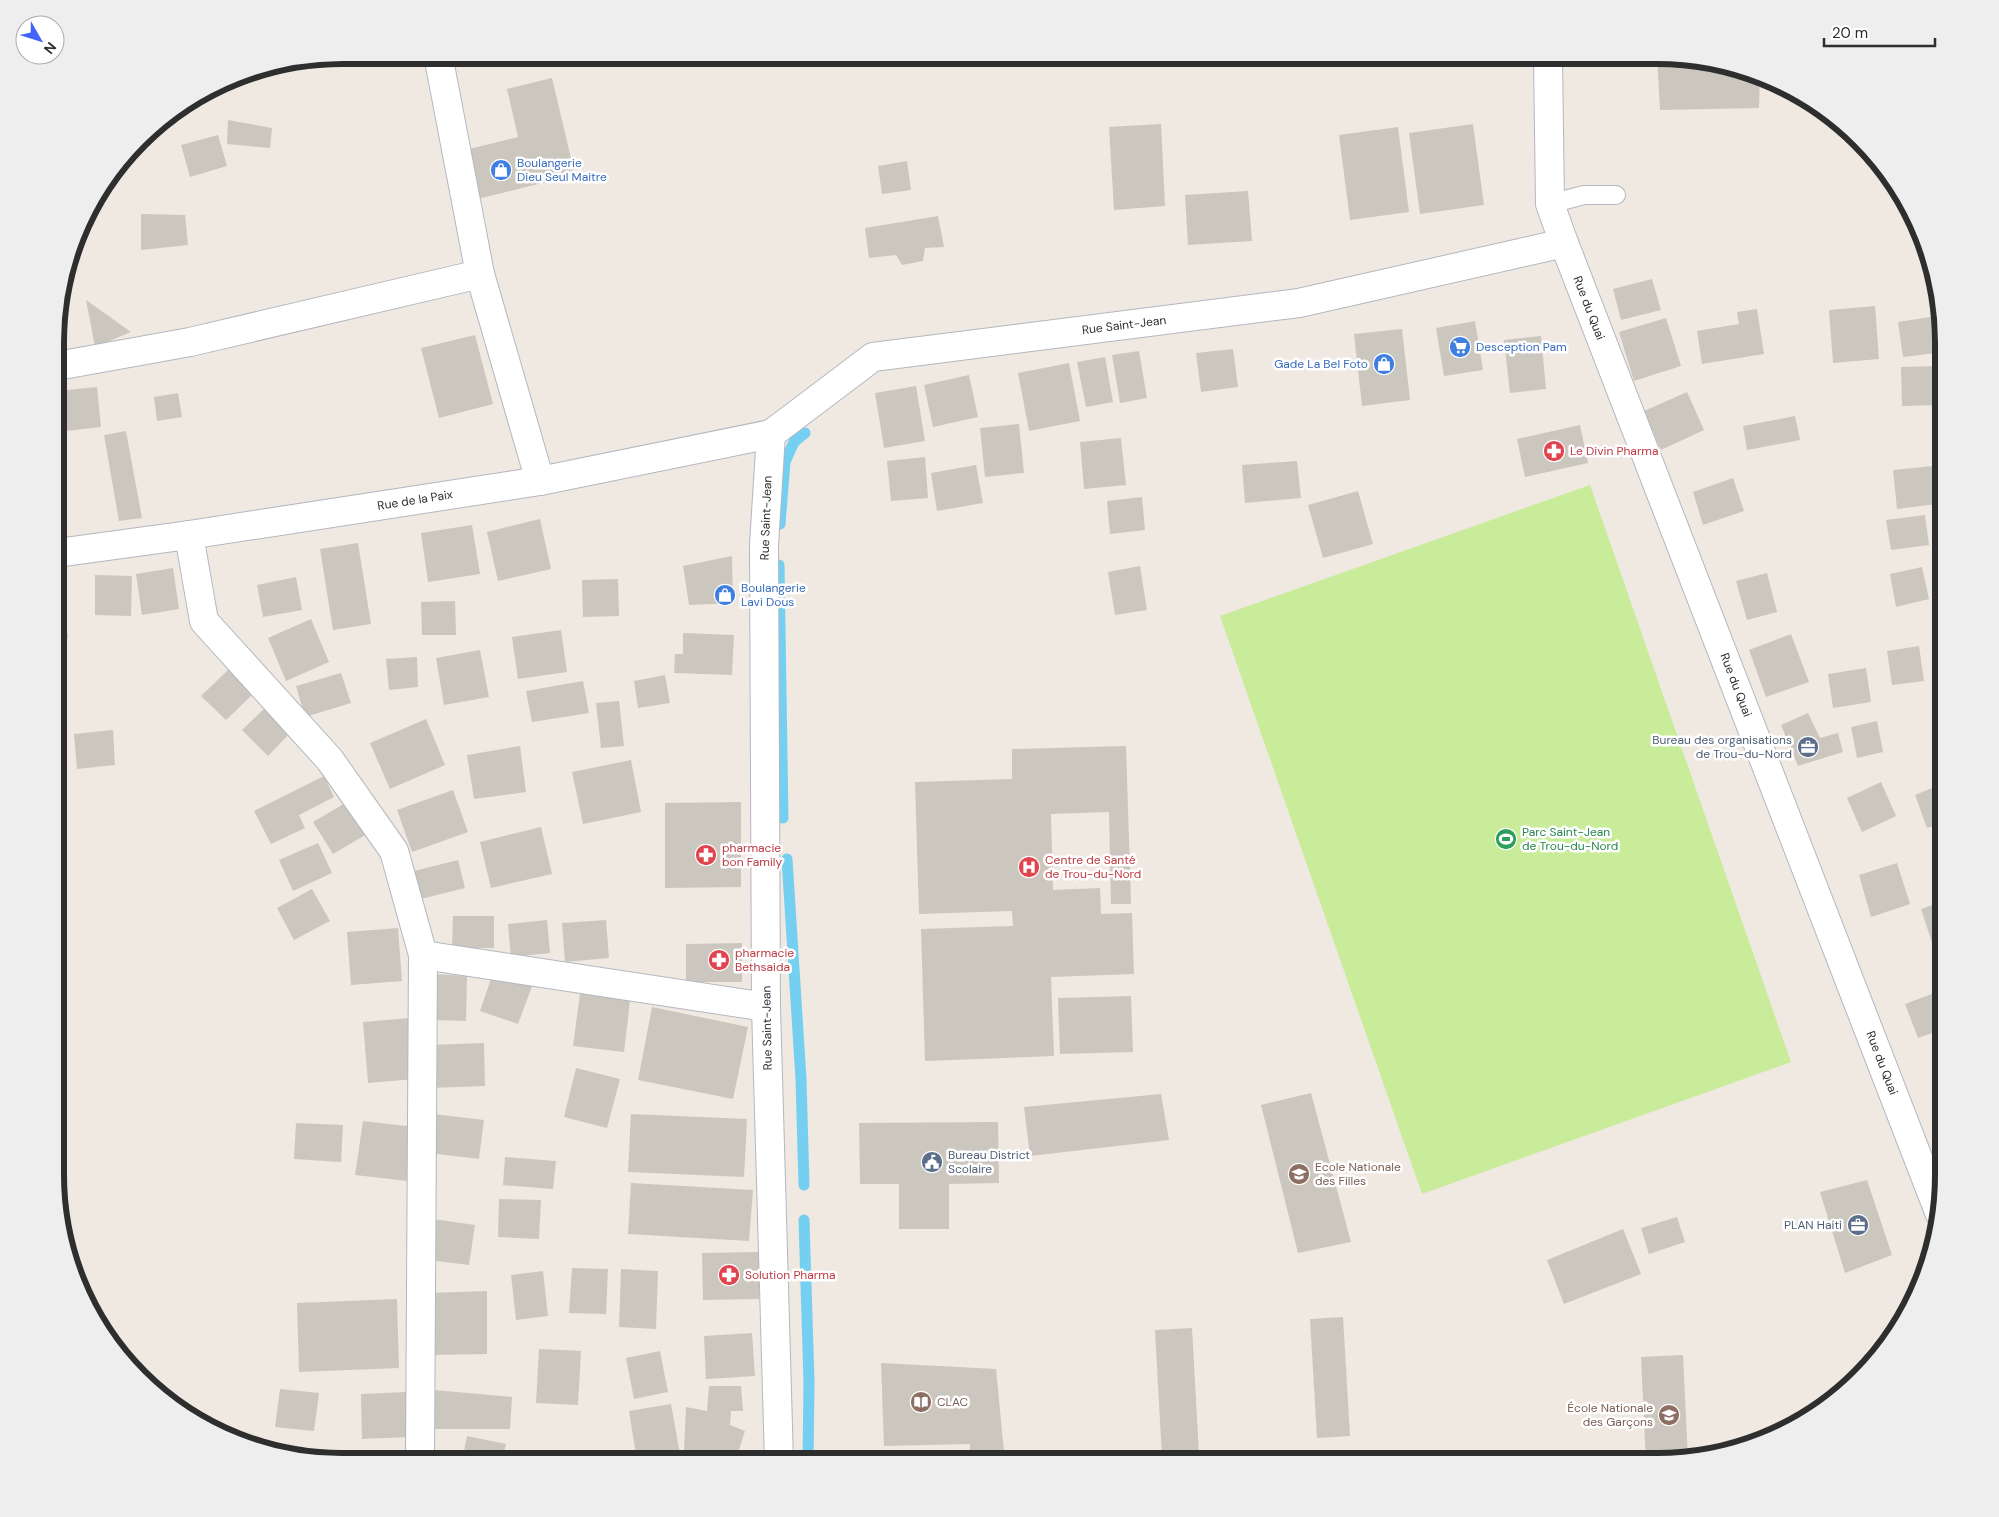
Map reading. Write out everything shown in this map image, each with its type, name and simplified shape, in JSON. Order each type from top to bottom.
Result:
[{"type":"street","points":[[440,64],[480,274],[540,481]]},
{"type":"street","name":"Rue du Quai","points":[[1548,64],[1550,204],[1934,1200]]},
{"type":"street","name":"Rue Saint-Jean","points":[[779,1453],[766,1007],[764,545],[771,434],[873,357],[1299,303],[1564,243]]},
{"type":"street","points":[[64,365],[190,342],[480,274]]},
{"type":"street","name":"Rue de la Paix","points":[[64,552],[189,535],[540,481],[771,434]]},
{"type":"street","points":[[189,535],[204,621],[330,760],[394,851],[423,955],[420,1453]]},
{"type":"street","points":[[423,955],[766,1007]]},
{"type":"lane","points":[[1550,204],[1584,196],[1616,196]]},
{"type":"green space","name":"Parc Saint-Jean de Trou-du-Nord","points":[[1590,485],[1791,1062],[1422,1194],[1220,616]]},
{"type":"building","points":[[1657,64],[1676,64],[1712,69],[1760,83],[1759,108],[1660,110]]},
{"type":"building","points":[[552,78],[575,175],[477,199],[465,150],[518,137],[507,89]]},
{"type":"building","points":[[228,120],[272,128],[270,148],[227,144]]},
{"type":"building","points":[[1161,124],[1165,206],[1114,210],[1109,127]]},
{"type":"building","points":[[1473,124],[1484,205],[1420,214],[1409,133]]},
{"type":"building","points":[[1398,127],[1409,212],[1350,220],[1339,135]]},
{"type":"building","points":[[218,135],[227,166],[190,177],[181,145]]},
{"type":"building","points":[[907,161],[911,190],[882,194],[878,166]]},
{"type":"building","points":[[1248,191],[1252,241],[1188,245],[1185,195]]},
{"type":"building","points":[[141,214],[185,215],[188,245],[141,250]]},
{"type":"building","points":[[938,216],[944,247],[925,248],[923,261],[902,265],[896,255],[869,258],[865,228]]},
{"type":"building","points":[[1652,279],[1661,310],[1621,320],[1613,289]]},
{"type":"building","points":[[86,300],[131,332],[95,347]]},
{"type":"building","points":[[1875,306],[1879,359],[1833,363],[1829,310]]},
{"type":"building","points":[[1757,309],[1764,354],[1702,364],[1697,331],[1739,324],[1737,312]]},
{"type":"building","points":[[1931,317],[1935,353],[1903,357],[1898,322]]},
{"type":"building","points":[[1666,318],[1681,366],[1634,381],[1619,332]]},
{"type":"building","points":[[1475,321],[1483,370],[1444,376],[1436,328]]},
{"type":"building","points":[[1402,329],[1410,400],[1362,406],[1354,334]]},
{"type":"building","points":[[475,335],[493,404],[439,418],[421,348]]},
{"type":"building","points":[[1541,336],[1546,389],[1510,393],[1504,340]]},
{"type":"building","points":[[1233,349],[1238,387],[1201,392],[1196,353]]},
{"type":"building","points":[[1139,351],[1147,398],[1120,403],[1112,355]]},
{"type":"building","points":[[1105,357],[1113,402],[1086,407],[1077,362]]},
{"type":"building","points":[[1069,363],[1080,421],[1029,431],[1018,373]]},
{"type":"building","points":[[1935,366],[1935,405],[1902,406],[1901,367]]},
{"type":"building","points":[[969,375],[978,417],[933,427],[924,385]]},
{"type":"building","points":[[916,386],[925,441],[884,448],[875,393]]},
{"type":"building","points":[[97,387],[101,427],[64,431],[64,390]]},
{"type":"building","points":[[1687,392],[1704,430],[1661,450],[1644,411]]},
{"type":"building","points":[[178,393],[182,417],[157,421],[154,397]]},
{"type":"building","points":[[1795,416],[1800,440],[1747,450],[1743,426]]},
{"type":"building","points":[[1019,424],[1024,473],[985,477],[980,428]]},
{"type":"building","points":[[1580,425],[1588,463],[1525,477],[1517,439]]},
{"type":"building","points":[[126,431],[142,518],[119,521],[104,435]]},
{"type":"building","points":[[1121,438],[1126,485],[1084,489],[1080,442]]},
{"type":"building","points":[[925,457],[928,498],[891,501],[887,461]]},
{"type":"building","points":[[1297,461],[1301,498],[1245,503],[1242,465]]},
{"type":"building","points":[[976,465],[983,503],[937,511],[931,473]]},
{"type":"building","points":[[1933,466],[1935,504],[1897,509],[1893,470]]},
{"type":"building","points":[[1733,478],[1744,511],[1703,525],[1693,492]]},
{"type":"building","points":[[1358,491],[1373,544],[1323,558],[1308,505]]},
{"type":"building","points":[[1142,497],[1145,530],[1110,534],[1107,501]]},
{"type":"building","points":[[1925,515],[1929,545],[1891,550],[1886,520]]},
{"type":"building","points":[[540,519],[551,569],[498,581],[487,532]]},
{"type":"building","points":[[472,525],[480,574],[428,582],[421,533]]},
{"type":"building","points":[[358,543],[371,624],[333,630],[320,549]]},
{"type":"building","points":[[732,556],[733,603],[689,605],[683,566]]},
{"type":"building","points":[[1140,566],[1147,610],[1115,615],[1108,572]]},
{"type":"building","points":[[1922,567],[1929,599],[1896,607],[1890,574]]},
{"type":"building","points":[[173,568],[179,609],[142,615],[136,574]]},
{"type":"building","points":[[1767,573],[1777,612],[1747,620],[1736,581]]},
{"type":"building","points":[[95,575],[132,576],[131,616],[95,615]]},
{"type":"building","points":[[296,577],[302,610],[263,617],[257,585]]},
{"type":"building","points":[[618,579],[619,616],[583,617],[582,580]]},
{"type":"building","points":[[455,601],[456,635],[422,635],[421,602]]},
{"type":"building","points":[[64,608],[68,638],[64,639]]},
{"type":"building","points":[[311,619],[329,662],[286,681],[268,638]]},
{"type":"building","points":[[561,630],[567,672],[518,679],[512,637]]},
{"type":"building","points":[[683,633],[734,635],[732,675],[674,673],[675,654],[683,654]]},
{"type":"building","points":[[1791,634],[1809,682],[1766,697],[1749,650]]},
{"type":"building","points":[[1919,646],[1924,681],[1892,685],[1887,651]]},
{"type":"building","points":[[480,650],[489,697],[444,705],[436,658]]},
{"type":"building","points":[[417,657],[418,687],[389,690],[386,659]]},
{"type":"building","points":[[1866,668],[1871,702],[1833,708],[1828,674]]},
{"type":"building","points":[[229,669],[253,694],[226,720],[201,696]]},
{"type":"building","points":[[341,673],[351,703],[305,717],[296,686]]},
{"type":"building","points":[[665,675],[670,703],[638,708],[634,681]]},
{"type":"building","points":[[583,681],[589,713],[532,722],[526,691]]},
{"type":"building","points":[[619,701],[624,746],[601,748],[596,703]]},
{"type":"building","points":[[266,707],[291,732],[268,756],[242,730]]},
{"type":"building","points":[[1808,713],[1820,738],[1838,733],[1843,752],[1798,766],[1781,725]]},
{"type":"building","points":[[426,719],[445,765],[390,789],[370,743]]},
{"type":"building","points":[[1877,721],[1883,752],[1857,758],[1851,727]]},
{"type":"building","points":[[113,730],[115,765],[77,769],[74,734]]},
{"type":"building","points":[[520,746],[526,792],[474,799],[467,755]]},
{"type":"building","points":[[1126,746],[1131,904],[1111,904],[1109,812],[1051,814],[1053,890],[1100,888],[1101,914],[1132,913],[1134,974],[1051,977],[1054,1056],[925,1061],[921,929],[1013,926],[1012,911],[919,914],[915,782],[1012,779],[1012,749]]},
{"type":"building","points":[[631,760],[641,812],[583,824],[572,772]]},
{"type":"building","points":[[324,776],[334,797],[299,815],[305,828],[271,844],[254,811]]},
{"type":"building","points":[[1881,782],[1896,816],[1862,832],[1847,798]]},
{"type":"building","points":[[1935,787],[1935,825],[1927,828],[1915,795]]},
{"type":"building","points":[[453,790],[468,832],[412,852],[397,810]]},
{"type":"building","points":[[347,802],[367,834],[333,854],[313,822]]},
{"type":"building","points":[[741,802],[741,887],[665,888],[665,803]]},
{"type":"building","points":[[541,827],[552,874],[491,888],[480,842]]},
{"type":"building","points":[[318,843],[332,873],[293,891],[279,860]]},
{"type":"building","points":[[458,860],[465,888],[421,899],[414,871]]},
{"type":"building","points":[[1897,863],[1910,904],[1871,917],[1859,875]]},
{"type":"building","points":[[312,889],[330,921],[294,940],[277,908]]},
{"type":"building","points":[[1935,904],[1935,952],[1921,909]]},
{"type":"building","points":[[453,916],[494,916],[494,948],[452,948]]},
{"type":"building","points":[[547,920],[550,953],[511,957],[508,924]]},
{"type":"building","points":[[606,920],[609,958],[565,962],[562,923]]},
{"type":"building","points":[[398,928],[402,981],[351,985],[347,932]]},
{"type":"building","points":[[742,943],[742,982],[686,982],[686,944]]},
{"type":"building","points":[[495,967],[534,981],[518,1024],[480,1011]]},
{"type":"building","points":[[434,974],[467,976],[466,1021],[432,1020]]},
{"type":"building","points":[[581,986],[631,992],[624,1052],[573,1046]]},
{"type":"building","points":[[1934,993],[1935,1032],[1918,1038],[1905,1004]]},
{"type":"building","points":[[1131,996],[1133,1052],[1060,1054],[1058,998]]},
{"type":"building","points":[[652,1007],[748,1027],[733,1099],[638,1080]]},
{"type":"building","points":[[410,1018],[415,1079],[368,1083],[363,1022]]},
{"type":"building","points":[[484,1043],[485,1086],[429,1088],[429,1045]]},
{"type":"building","points":[[576,1068],[620,1079],[607,1128],[564,1117]]},
{"type":"building","points":[[1311,1093],[1351,1242],[1298,1253],[1261,1105]]},
{"type":"building","points":[[1161,1094],[1169,1140],[1030,1156],[1024,1107]]},
{"type":"building","points":[[433,1114],[484,1120],[479,1159],[429,1153]]},
{"type":"building","points":[[631,1114],[747,1119],[744,1177],[628,1172]]},
{"type":"building","points":[[363,1121],[415,1127],[408,1181],[355,1175]]},
{"type":"building","points":[[998,1122],[999,1183],[949,1184],[949,1229],[899,1229],[899,1184],[860,1184],[859,1123]]},
{"type":"building","points":[[296,1123],[343,1125],[341,1162],[294,1159]]},
{"type":"building","points":[[505,1157],[556,1161],[553,1189],[503,1185]]},
{"type":"building","points":[[1867,1180],[1892,1255],[1845,1273],[1820,1192]]},
{"type":"building","points":[[631,1183],[753,1190],[749,1241],[628,1234]]},
{"type":"building","points":[[499,1199],[541,1200],[539,1239],[498,1237]]},
{"type":"building","points":[[1677,1217],[1685,1242],[1649,1254],[1641,1228]]},
{"type":"building","points":[[433,1219],[475,1225],[469,1265],[428,1260]]},
{"type":"building","points":[[1623,1229],[1641,1274],[1564,1304],[1547,1260]]},
{"type":"building","points":[[759,1252],[759,1299],[703,1300],[702,1253]]},
{"type":"building","points":[[572,1268],[608,1269],[606,1314],[569,1313]]},
{"type":"building","points":[[621,1269],[658,1271],[656,1329],[619,1327]]},
{"type":"building","points":[[543,1271],[548,1316],[516,1320],[511,1275]]},
{"type":"building","points":[[487,1291],[487,1354],[430,1355],[429,1293]]},
{"type":"building","points":[[397,1299],[399,1368],[299,1372],[297,1303]]},
{"type":"building","points":[[1343,1317],[1350,1436],[1317,1438],[1310,1319]]},
{"type":"building","points":[[1192,1328],[1199,1453],[1162,1453],[1155,1330]]},
{"type":"building","points":[[752,1333],[755,1376],[706,1379],[704,1336]]},
{"type":"building","points":[[539,1349],[581,1351],[578,1405],[536,1403]]},
{"type":"building","points":[[660,1351],[668,1392],[634,1399],[626,1358]]},
{"type":"building","points":[[1683,1355],[1688,1452],[1646,1453],[1641,1357]]},
{"type":"building","points":[[881,1363],[996,1369],[1004,1453],[970,1453],[970,1444],[884,1446]]},
{"type":"building","points":[[709,1386],[741,1386],[743,1411],[731,1411],[730,1425],[745,1431],[738,1453],[684,1451],[686,1407],[707,1411]]},
{"type":"building","points":[[280,1389],[319,1393],[314,1431],[275,1427]]},
{"type":"building","points":[[434,1390],[512,1397],[510,1429],[434,1429]]},
{"type":"building","points":[[406,1392],[408,1437],[362,1439],[361,1394]]},
{"type":"building","points":[[671,1404],[680,1453],[636,1453],[629,1411]]},
{"type":"building","points":[[467,1436],[506,1444],[504,1453],[464,1453]]},
{"type":"waterway","points":[[780,524],[785,462],[794,442],[805,433]]},
{"type":"waterway","points":[[779,565],[783,818]]},
{"type":"waterway","points":[[787,859],[801,1079],[804,1185]]},
{"type":"waterway","points":[[804,1220],[809,1382],[808,1453]]},
{"type":"place","name":"Boulangerie Dieu Seul Maitre","points":[[501,170]]},
{"type":"place","name":"Desception Pam","points":[[1460,347]]},
{"type":"place","name":"Gade La Bel Foto","points":[[1384,364]]},
{"type":"place","name":"Le Divin Pharma","points":[[1554,451]]},
{"type":"place","name":"Boulangerie Lavi Dous","points":[[725,595]]},
{"type":"place","name":"Bureau des organisations de Trou-du-Nord","points":[[1808,747]]},
{"type":"place","name":"Parc Saint-Jean de Trou-du-Nord","points":[[1506,839]]},
{"type":"place","name":"pharmacie bon Family","points":[[706,855]]},
{"type":"place","name":"Centre de Santé de Trou-du-Nord","points":[[1029,867]]},
{"type":"place","name":"pharmacie Bethsaida","points":[[719,960]]},
{"type":"place","name":"Bureau District Scolaire","points":[[932,1162]]},
{"type":"place","name":"Ecole Nationale des Filles","points":[[1299,1174]]},
{"type":"place","name":"PLAN Haiti","points":[[1858,1225]]},
{"type":"place","name":"Solution Pharma","points":[[729,1275]]},
{"type":"place","name":"CLAC","points":[[921,1402]]},
{"type":"place","name":"École Nationale des Garçons","points":[[1669,1415]]}]
